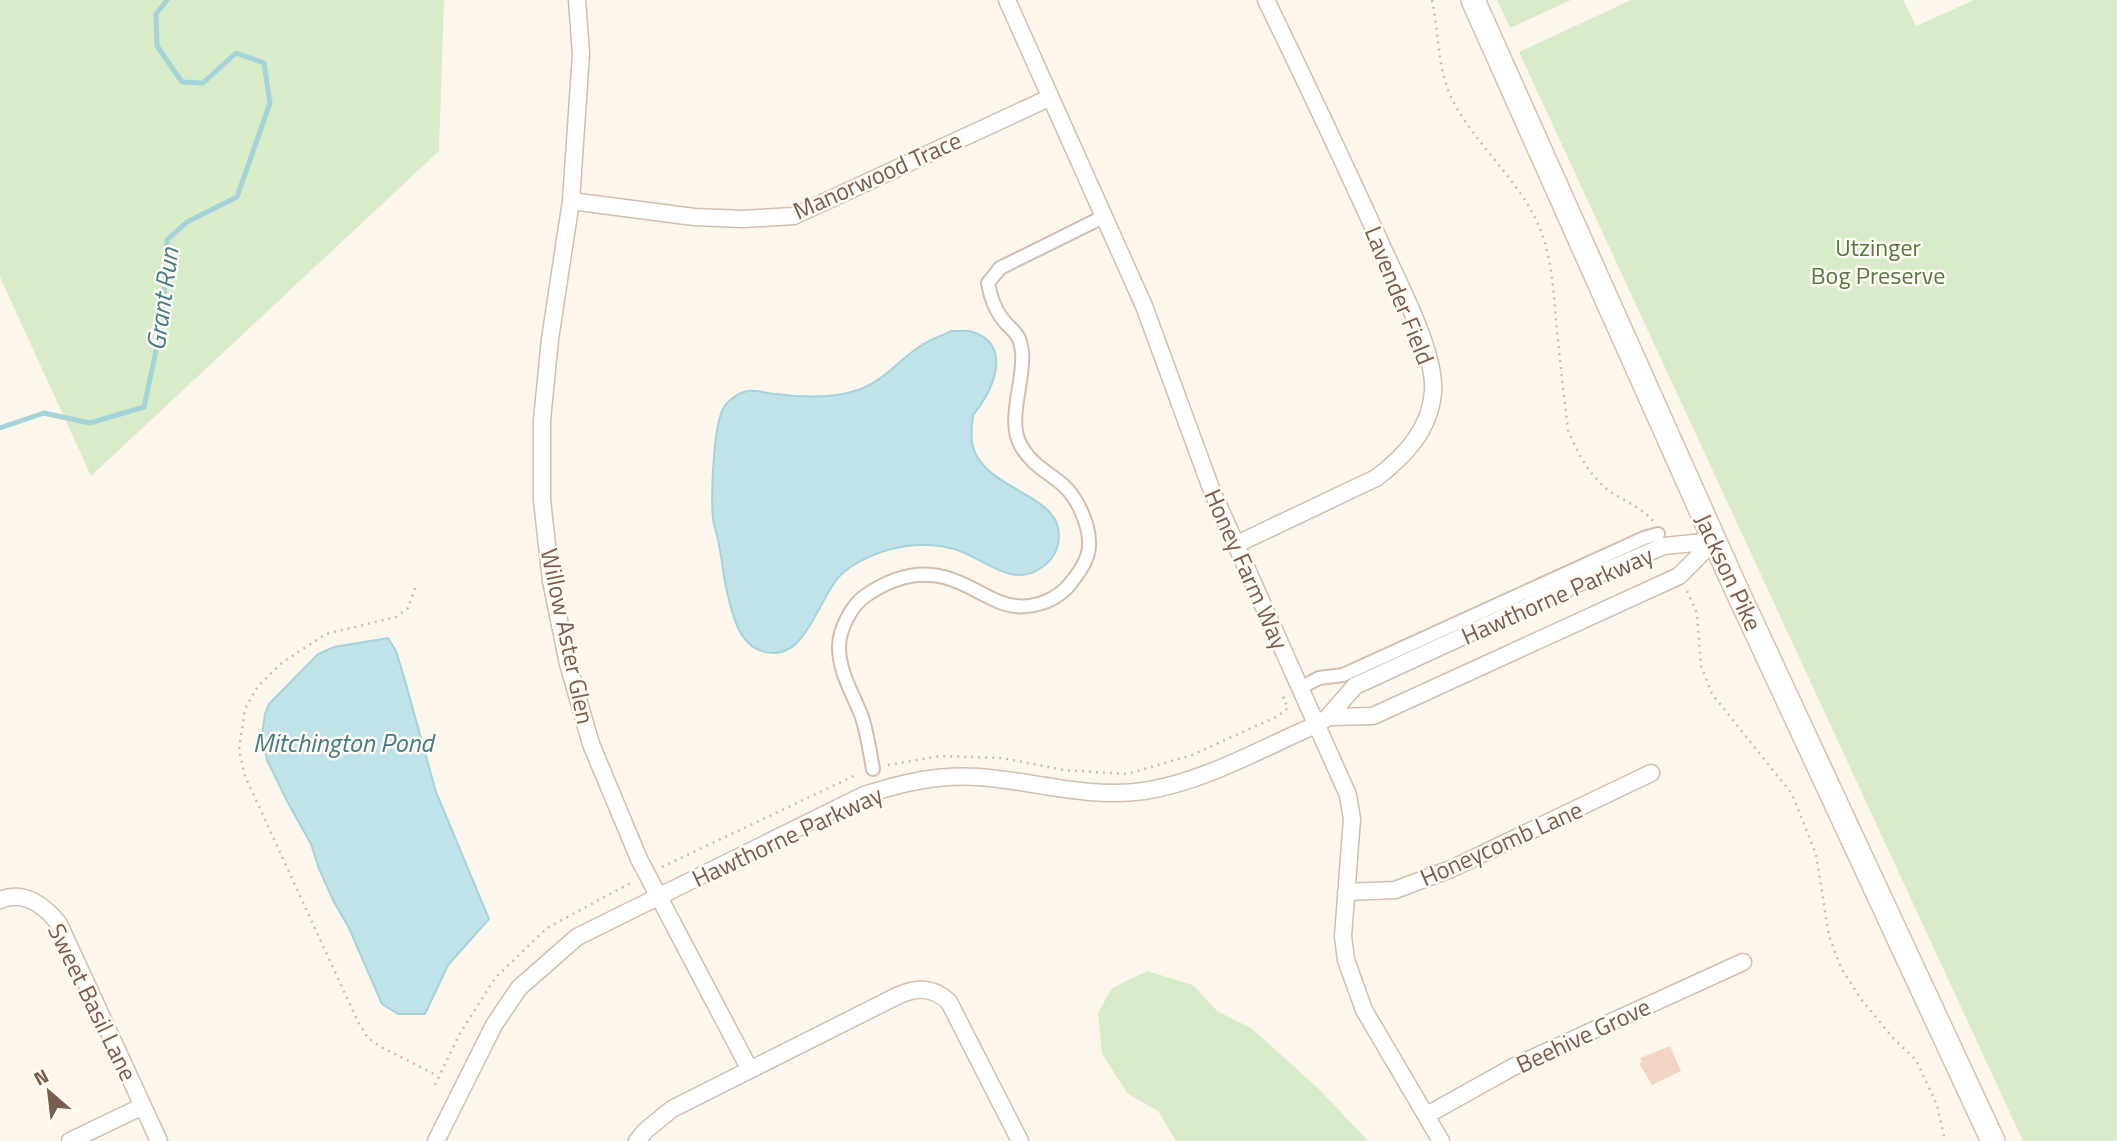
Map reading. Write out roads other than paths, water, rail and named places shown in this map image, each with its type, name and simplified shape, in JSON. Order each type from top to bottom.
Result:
[{"type":"main road","name":"Jackson Pike","points":[[1473,0],[1714,541],[1993,1141]]},
{"type":"street","name":"Willow Aster Glen","points":[[577,0],[581,54],[571,201],[550,339],[542,420],[542,500],[551,581],[568,664],[591,744],[647,874],[750,1070]]},
{"type":"street","name":"Honey Farm Way","points":[[1007,0],[1144,306],[1212,491],[1235,545],[1300,688],[1323,721],[1348,795],[1352,818],[1343,936],[1346,960],[1364,1010],[1441,1141]]},
{"type":"street","name":"Lavender Field","points":[[1235,545],[1376,478],[1396,463],[1412,446],[1421,430],[1433,391],[1431,363],[1401,288],[1266,0]]},
{"type":"street","name":"Manorwood Trace","points":[[571,201],[694,216],[743,219],[794,216],[1049,98]]},
{"type":"street","points":[[873,769],[863,719],[844,675],[839,646],[844,623],[860,600],[883,584],[911,575],[943,576],[1003,603],[1024,607],[1047,602],[1069,586],[1084,566],[1090,543],[1082,512],[1065,486],[1041,470],[1020,445],[1014,416],[1022,380],[1022,354],[1018,334],[1002,319],[991,297],[988,283],[1000,268],[1105,216]]},
{"type":"street","points":[[1300,688],[1319,678],[1343,675],[1657,534]]},
{"type":"street","name":"Hawthorne Parkway","points":[[1323,721],[1355,687],[1596,575],[1664,547],[1714,541]]},
{"type":"street","name":"Hawthorne Parkway","points":[[436,1141],[494,1025],[519,988],[577,937],[863,796],[907,781],[942,777],[978,777],[1098,793],[1143,791],[1179,783],[1323,721],[1373,716],[1679,576],[1714,541]]},
{"type":"street","name":"Honeycomb Lane","points":[[1346,892],[1395,890],[1451,869],[1651,773]]},
{"type":"street","name":"Sweet Basil Lane","points":[[0,900],[8,897],[28,899],[47,908],[59,924],[159,1141]]},
{"type":"street","name":"Beehive Grove","points":[[1427,1115],[1513,1067],[1743,962]]},
{"type":"street","points":[[637,1141],[672,1109],[910,990],[932,990],[949,1002],[1020,1141]]},
{"type":"street","points":[[70,1141],[143,1107]]},
{"type":"water","points":[[951,331],[973,332],[986,339],[993,348],[996,370],[987,395],[973,415],[973,447],[981,463],[994,475],[1041,505],[1053,516],[1059,530],[1053,556],[1041,568],[1030,574],[1019,575],[943,547],[912,545],[882,552],[858,562],[844,572],[796,643],[786,650],[774,653],[753,646],[739,630],[731,609],[713,519],[715,446],[725,406],[737,395],[748,391],[816,396],[858,390],[877,381],[922,345]]},
{"type":"water","name":"Mitchington Pond","points":[[388,638],[396,651],[436,792],[489,919],[448,965],[425,1014],[398,1014],[382,1004],[349,928],[319,869],[311,844],[267,760],[262,735],[269,704],[318,654],[334,647]]},
{"type":"waterway","name":"Grant Run","points":[[0,428],[44,413],[90,423],[144,407],[163,318],[167,240],[187,222],[237,197],[270,103],[264,63],[236,53],[203,83],[182,82],[157,46],[156,14],[167,0]]},
{"type":"park label","name":"Utzinger Bog Preserve","points":[[1878,261]]}]
